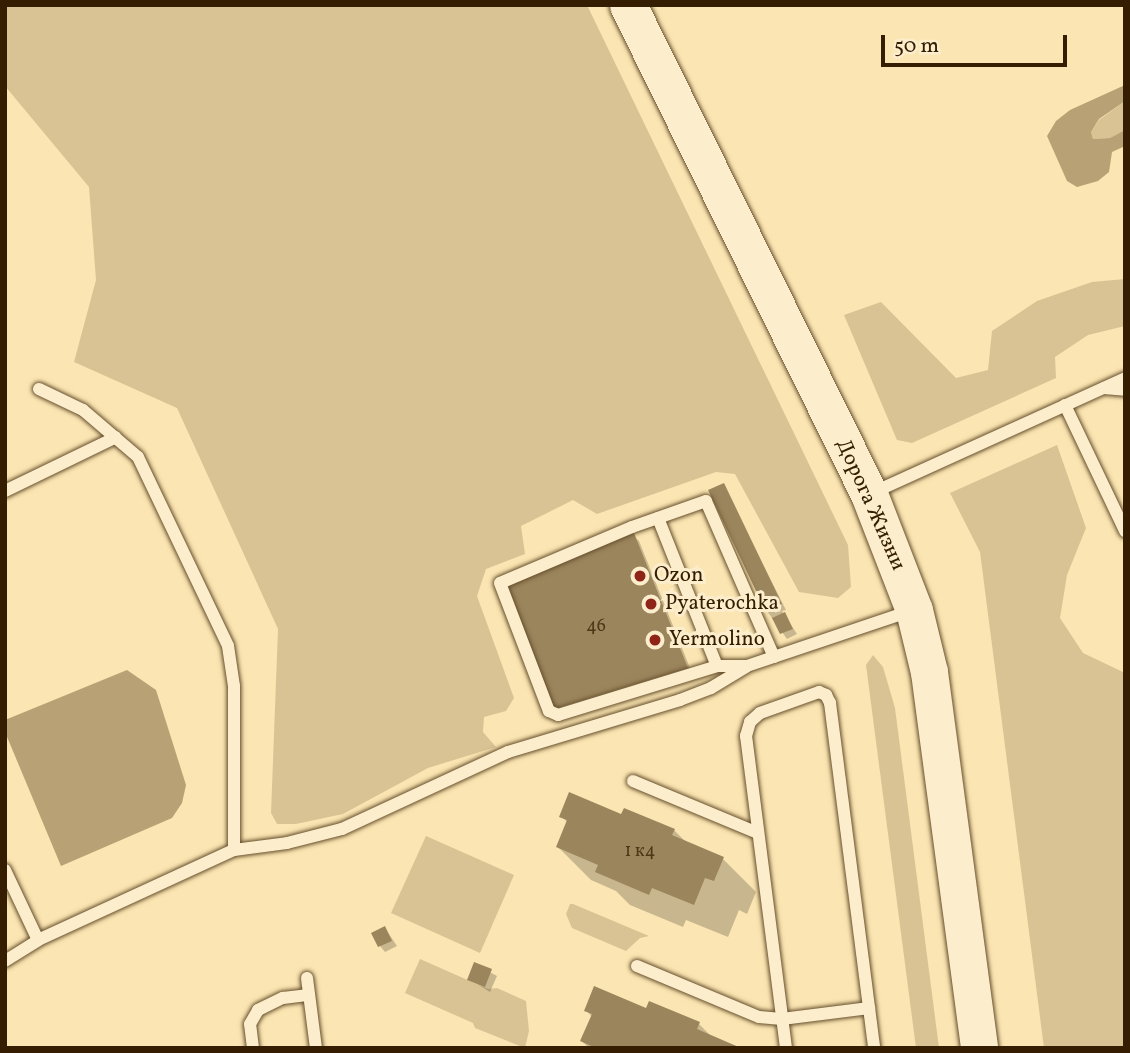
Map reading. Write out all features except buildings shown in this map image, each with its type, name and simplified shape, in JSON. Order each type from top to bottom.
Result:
[{"type":"main road","name":"Дорога Жизни","points":[[628,5],[869,495],[914,610],[929,672],[979,1048]]},
{"type":"lane","points":[[869,495],[1125,378]]},
{"type":"lane","points":[[1103,387],[1125,390]]},
{"type":"lane","points":[[39,389],[83,410],[138,457],[228,646],[234,686],[234,850]]},
{"type":"lane","points":[[1065,405],[1125,531]]},
{"type":"lane","points":[[5,491],[116,437]]},
{"type":"lane","points":[[747,666],[717,666],[552,715],[499,588],[503,579],[700,501],[710,505],[774,657]]},
{"type":"lane","points":[[658,518],[717,666]]},
{"type":"lane","points":[[5,961],[38,940],[234,850],[287,844],[342,829],[508,752],[680,700],[711,688],[747,666],[914,610]]},
{"type":"lane","points":[[786,1048],[746,736],[750,722],[760,713],[819,692],[826,695],[830,703],[874,1048]]},
{"type":"lane","points":[[633,781],[758,833]]},
{"type":"lane","points":[[5,870],[38,940]]},
{"type":"lane","points":[[637,966],[758,1017],[782,1019],[869,1008]]},
{"type":"lane","points":[[307,978],[316,1048]]},
{"type":"lane","points":[[253,1048],[250,1024],[258,1010],[283,998],[309,995]]},
{"type":"shaded area","points":[[5,5],[587,5],[848,545],[851,587],[838,598],[799,592],[735,474],[716,472],[597,514],[573,500],[521,526],[525,554],[486,569],[477,596],[514,698],[506,711],[484,717],[483,732],[496,747],[428,768],[343,814],[296,824],[277,824],[271,813],[278,629],[177,408],[74,362],[96,280],[89,187],[5,86]]},
{"type":"shaded area","points":[[1125,85],[1125,101],[1099,119],[1091,132],[1093,139],[1110,138],[1125,130],[1125,146],[1112,152],[1109,172],[1098,181],[1077,187],[1067,181],[1047,136],[1056,121],[1070,110]]},
{"type":"shaded area","points":[[1125,101],[1125,130],[1110,138],[1093,139],[1091,132],[1099,120]]},
{"type":"shaded area","points":[[1125,279],[1125,326],[1088,335],[1055,357],[1056,378],[912,443],[897,440],[844,315],[881,302],[956,378],[988,370],[992,331],[1037,301],[1092,282]]},
{"type":"shaded area","points":[[1057,445],[1086,528],[1067,575],[1060,618],[1083,653],[1125,673],[1125,1048],[1044,1048],[980,552],[950,493]]},
{"type":"shaded area","points":[[873,655],[883,667],[895,708],[939,1048],[916,1048],[866,665]]},
{"type":"shaded area","points":[[127,670],[156,690],[186,785],[182,803],[172,818],[61,866],[5,732],[5,720]]},
{"type":"shaded area","points":[[426,836],[514,875],[480,953],[391,913]]},
{"type":"shaded area","points":[[570,904],[649,936],[640,938],[626,951],[572,928],[566,914]]},
{"type":"shaded area","points":[[420,959],[488,989],[497,988],[526,1001],[529,1031],[525,1048],[475,1028],[473,1023],[405,993]]},
{"type":"place","name":"Ozon","points":[[640,576]]},
{"type":"place","name":"Pyaterochka","points":[[651,604]]},
{"type":"place","name":"Yermolino","points":[[655,640]]}]
